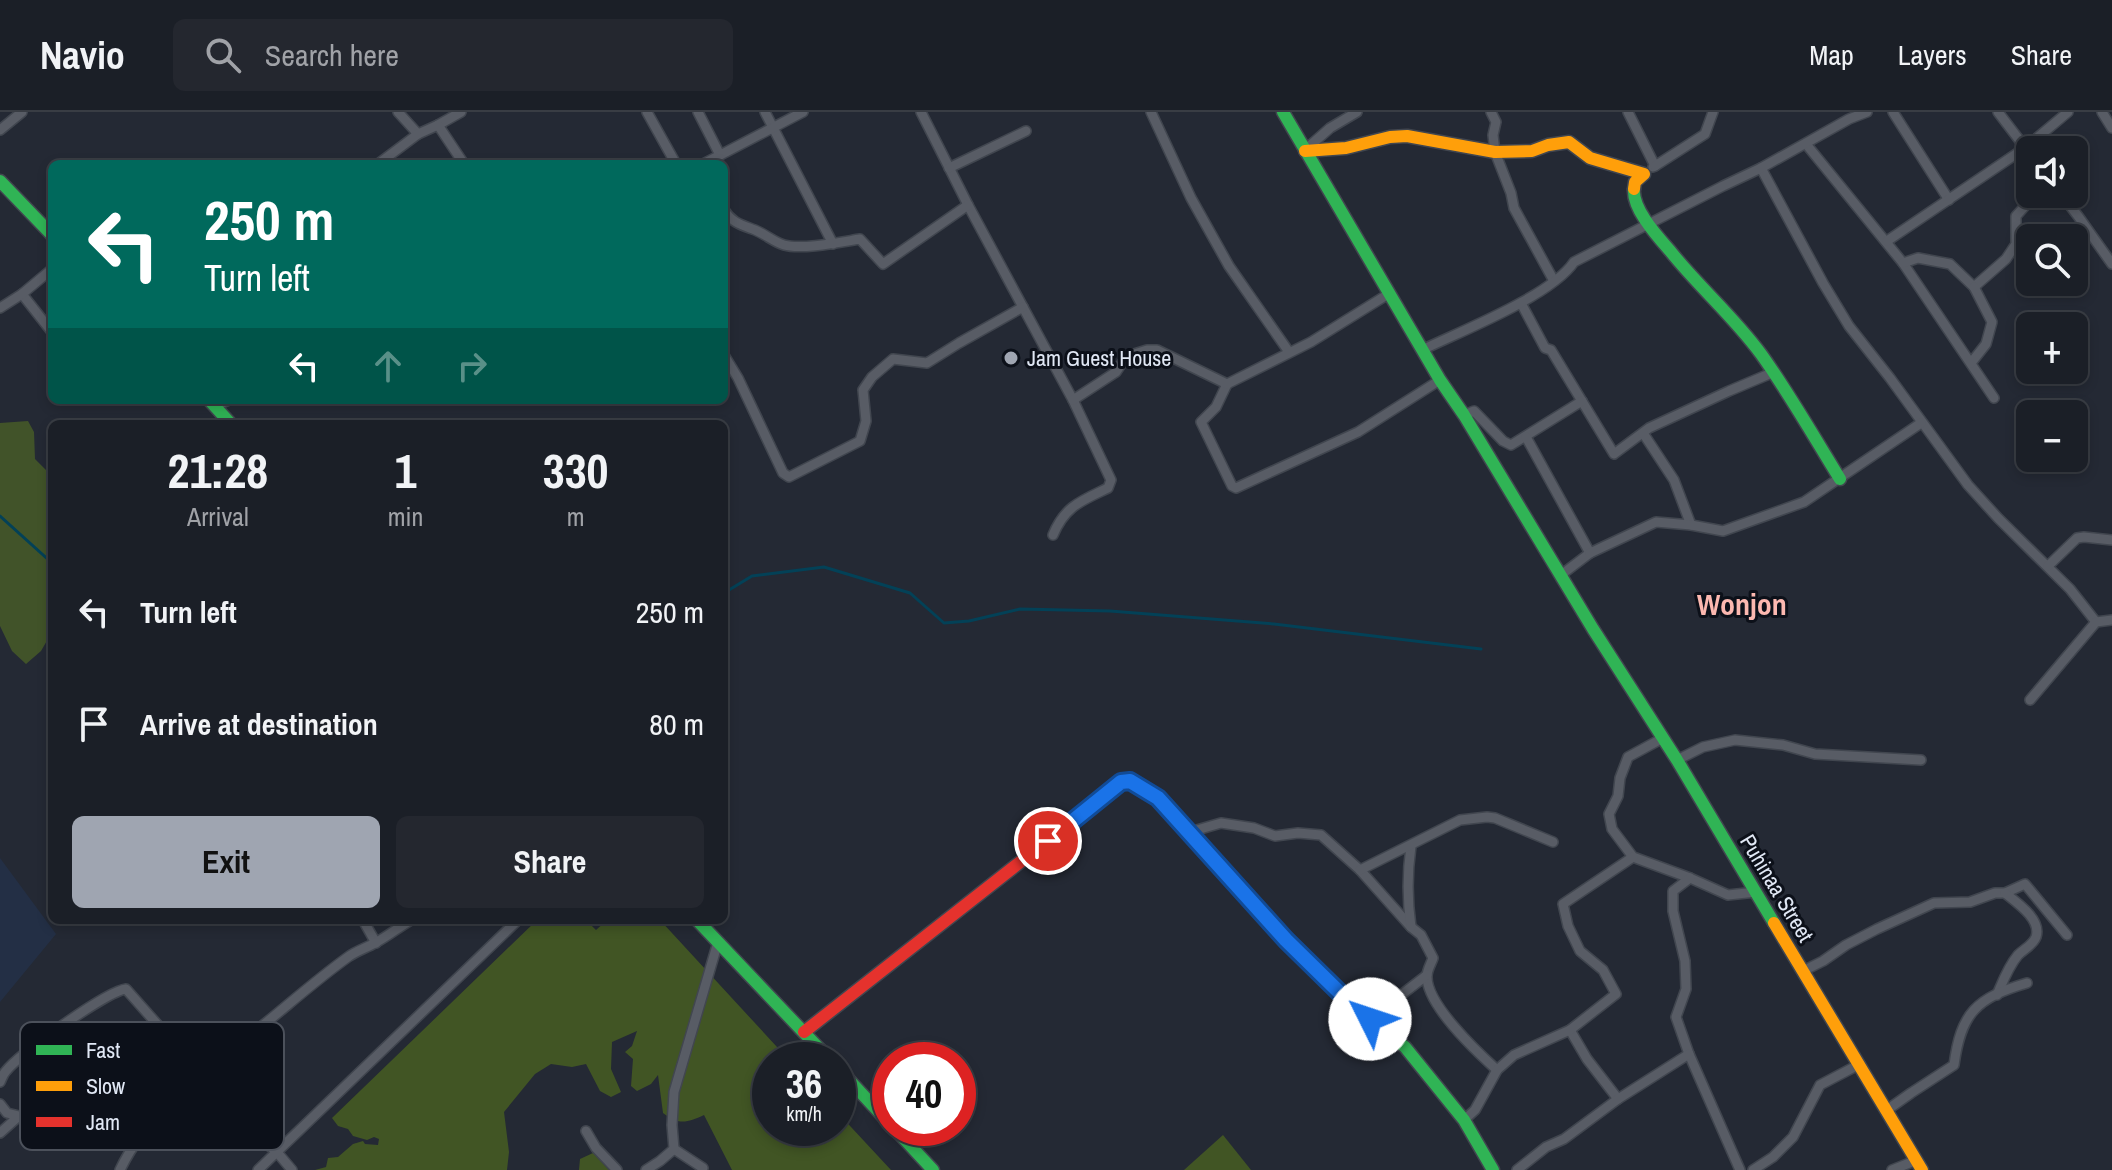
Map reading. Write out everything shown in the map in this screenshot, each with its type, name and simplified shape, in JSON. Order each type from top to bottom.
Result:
[{"type":"street","points":[[0,130],[22,112]]},
{"type":"street","points":[[398,112],[418,134]]},
{"type":"street","points":[[383,160],[418,134],[461,112]]},
{"type":"street","points":[[647,112],[674,160]]},
{"type":"street","points":[[698,112],[720,155]]},
{"type":"street","points":[[765,112],[833,244]]},
{"type":"street","points":[[711,160],[803,112]]},
{"type":"street","points":[[921,112],[1073,400],[1111,480],[1108,488],[1073,505],[1060,519],[1053,535]]},
{"type":"street","points":[[1151,112],[1191,198],[1229,266],[1289,352]]},
{"type":"street","name":"Puhinaa Street","points":[[1283,112],[1440,380],[1677,760],[1919,1165]]},
{"type":"street","points":[[1305,151],[1330,128],[1357,112]]},
{"type":"street","points":[[1491,112],[1496,122],[1493,135],[1495,152],[1514,208],[1554,281]]},
{"type":"street","points":[[1628,112],[1655,166]]},
{"type":"street","points":[[1713,112],[1705,134],[1635,182],[1633,198],[1649,225],[1691,277],[1741,329],[1774,372],[1840,479]]},
{"type":"street","points":[[1422,350],[1521,303],[1568,272],[1574,262],[1867,112]]},
{"type":"street","points":[[1893,112],[1949,200]]},
{"type":"street","points":[[1998,112],[2016,136]]},
{"type":"street","points":[[2043,136],[2068,112]]},
{"type":"street","points":[[2102,112],[2112,128]]},
{"type":"street","points":[[438,125],[461,160]]},
{"type":"street","points":[[949,168],[1026,131]]},
{"type":"street","points":[[1305,151],[1346,148],[1407,136],[1495,152],[1532,151],[1569,142],[1590,158],[1644,174]]},
{"type":"street","points":[[1806,144],[1887,241],[1994,398]]},
{"type":"street","points":[[1887,241],[2016,158]]},
{"type":"street","points":[[1761,168],[1849,326],[1968,485],[2070,589],[2096,622]]},
{"type":"street","points":[[0,181],[48,231]]},
{"type":"street","points":[[728,217],[782,245],[833,244],[860,239],[883,264],[968,205]]},
{"type":"street","points":[[1974,287],[2006,259],[2016,244],[2016,216],[2023,208]]},
{"type":"street","points":[[2071,208],[2112,264]]},
{"type":"street","points":[[1903,263],[1918,258],[1950,264],[1974,287],[1992,322],[1986,344],[1971,363]]},
{"type":"street","points":[[0,308],[48,272]]},
{"type":"street","points":[[1390,293],[1311,342],[1227,384],[1216,407],[1201,422],[1232,486],[1236,488],[1358,432],[1440,380]]},
{"type":"street","points":[[22,294],[48,327]]},
{"type":"street","points":[[1521,303],[1545,348],[1551,350],[1614,454],[1649,428],[1774,372]]},
{"type":"street","points":[[728,362],[783,473],[789,477],[860,441],[866,421],[863,390],[872,377],[893,359],[927,363],[1023,307]]},
{"type":"street","points":[[1073,400],[1116,372],[1131,355],[1147,350],[1157,350],[1227,384]]},
{"type":"street","points":[[1464,415],[1474,411],[1503,441],[1511,445],[1582,401]]},
{"type":"street","points":[[213,404],[227,420]]},
{"type":"street","points":[[1561,575],[1590,553],[1656,522],[1723,531],[1804,502],[1921,423]]},
{"type":"street","points":[[1643,433],[1674,480],[1691,525]]},
{"type":"street","points":[[1526,437],[1590,553]]},
{"type":"street","points":[[2048,566],[2077,538],[2112,540]]},
{"type":"street","points":[[2030,700],[2096,622],[2112,620]]},
{"type":"street","points":[[1663,738],[1628,757],[1620,778],[1618,796],[1609,814],[1612,829],[1633,857],[1728,895],[1756,892]]},
{"type":"street","points":[[1677,760],[1703,747],[1735,740],[1783,745],[1815,754],[1921,760]]},
{"type":"street","points":[[804,1032],[1121,782],[1130,781],[1158,798],[1268,921],[1323,977],[1405,1047],[1464,1120],[1493,1170]]},
{"type":"street","points":[[1360,870],[1460,820],[1495,818],[1553,842]]},
{"type":"street","points":[[1190,832],[1221,823],[1254,828],[1275,836],[1298,833],[1321,835],[1360,870],[1421,935],[1433,958],[1427,975],[1431,996],[1442,1012],[1497,1070]]},
{"type":"street","points":[[1411,846],[1406,898],[1411,927]]},
{"type":"street","points":[[1464,1120],[1475,1110],[1497,1070],[1514,1055],[1570,1030],[1616,994],[1603,970],[1580,951],[1568,926],[1563,904],[1633,857]]},
{"type":"street","points":[[1690,878],[1673,891],[1673,911],[1685,961],[1686,989],[1676,1017],[1740,1170]]},
{"type":"street","points":[[1803,971],[1846,945],[1934,903],[1970,902],[2025,884],[2067,935]]},
{"type":"street","points":[[1997,995],[2008,970],[2017,956],[2035,940],[2037,930],[2022,906],[2005,893]]},
{"type":"street","points":[[365,924],[376,943]]},
{"type":"street","points":[[266,1022],[351,955],[405,924]]},
{"type":"street","points":[[284,1143],[514,924]]},
{"type":"street","points":[[701,924],[813,1042]]},
{"type":"street","points":[[674,1149],[674,1092],[718,942]]},
{"type":"street","points":[[1370,1019],[1427,975]]},
{"type":"street","points":[[1887,1110],[1954,1065],[1958,1038],[1967,1018],[1983,1002],[2027,983]]},
{"type":"street","points":[[68,1022],[122,988],[129,990],[156,1022]]},
{"type":"street","points":[[1570,1030],[1587,1059],[1618,1099]]},
{"type":"street","points":[[1517,1170],[1546,1147],[1564,1139],[1618,1099],[1689,1054]]},
{"type":"street","points":[[0,1082],[6,1070],[20,1059]]},
{"type":"street","points":[[1753,1170],[1773,1157],[1793,1137],[1820,1085],[1860,1064]]},
{"type":"street","points":[[856,1087],[872,1105]]},
{"type":"street","points":[[0,1104],[7,1113],[19,1116],[0,1133]]},
{"type":"street","points":[[586,1131],[596,1148],[617,1170]]},
{"type":"street","points":[[911,1146],[933,1170]]},
{"type":"street","points":[[674,1149],[703,1168]]},
{"type":"street","points":[[646,1170],[674,1149]]},
{"type":"street","points":[[120,1170],[132,1150]]},
{"type":"street","points":[[258,1170],[276,1151],[292,1170]]},
{"type":"street","points":[[1892,1170],[1919,1165]]},
{"type":"shaded area","points":[[0,858],[56,934],[0,1002]]},
{"type":"green space","points":[[28,421],[34,432],[35,459],[48,471],[48,639],[41,651],[26,664],[12,651],[0,626],[0,423]]},
{"type":"green space","points":[[533,924],[590,924],[596,930],[603,924],[664,924],[772,1042],[752,1042],[752,1146],[856,1146],[856,1132],[891,1170],[732,1170],[704,1115],[683,1122],[663,1113],[658,1075],[651,1084],[637,1091],[631,1086],[633,1059],[625,1052],[632,1046],[637,1031],[612,1042],[611,1069],[621,1092],[611,1097],[600,1091],[586,1064],[572,1067],[551,1064],[535,1074],[504,1112],[509,1152],[507,1170],[315,1170],[326,1167],[328,1158],[338,1157],[353,1144],[363,1141],[378,1145],[379,1139],[353,1136],[348,1129],[338,1126],[332,1118]]},
{"type":"green space","points":[[1223,1135],[1251,1170],[1184,1170]]},
{"type":"green space","points":[[593,1153],[609,1170],[579,1170],[580,1159]]},
{"type":"waterway","points":[[0,516],[48,559]]},
{"type":"waterway","points":[[728,591],[752,576],[824,567],[910,593],[944,623],[969,621],[1020,609],[1110,611],[1274,624],[1481,649]]},
{"type":"traffic: fast","points":[[1283,112],[1440,380],[1677,760],[1774,923]]},
{"type":"traffic: fast","points":[[0,181],[48,231]]},
{"type":"traffic: fast","points":[[1634,189],[1637,205],[1647,222],[1761,354],[1840,479]]},
{"type":"traffic: fast","points":[[213,404],[227,420]]},
{"type":"traffic: fast","points":[[1080,815],[1121,782],[1130,781],[1158,798],[1268,921],[1323,977],[1354,1007],[1405,1047],[1464,1120],[1493,1170]]},
{"type":"traffic: fast","points":[[701,924],[813,1042]]},
{"type":"traffic: fast","points":[[856,1087],[872,1105]]},
{"type":"traffic: fast","points":[[911,1146],[933,1170]]},
{"type":"traffic: slow","points":[[1305,151],[1346,148],[1407,136],[1495,152],[1532,151],[1569,142],[1590,158],[1644,174],[1635,182],[1634,189]]},
{"type":"traffic: slow","points":[[1774,923],[1922,1170]]},
{"type":"traffic: jam","points":[[804,1032],[1080,815]]},
{"type":"place","name":"Jam Guest House","points":[[1011,358]]},
{"type":"district","name":"Wonjon","points":[[1742,604]]},
{"type":"route","points":[[1048,841],[1121,782],[1130,781],[1158,798],[1286,940],[1370,1019]]}]
